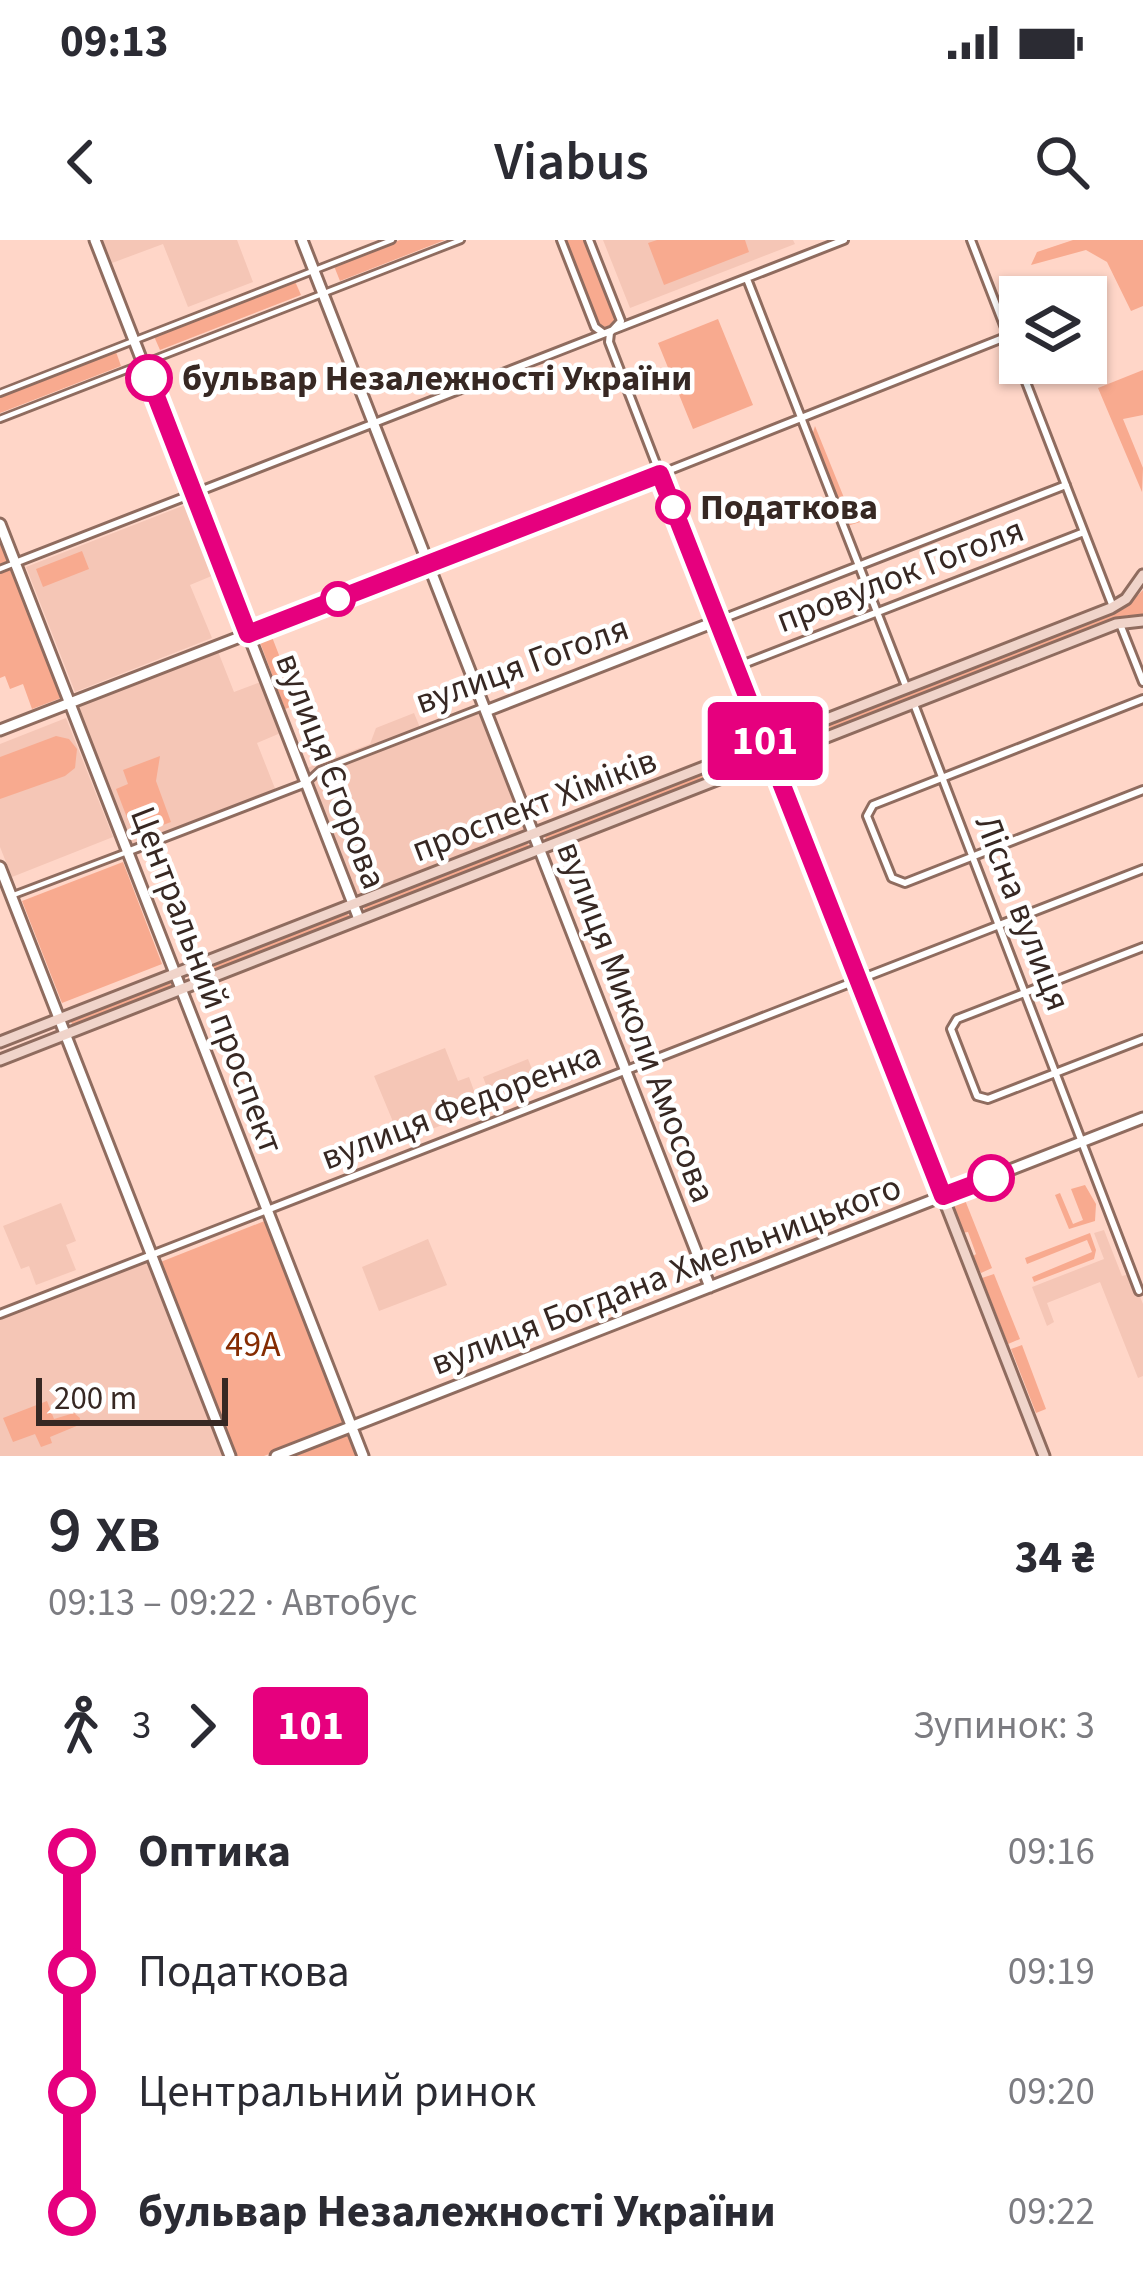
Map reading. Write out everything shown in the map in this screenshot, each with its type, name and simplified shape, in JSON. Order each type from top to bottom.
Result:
[{"type":"main road","name":"проспект Хіміків","points":[[0,1042],[1113,607],[1126,599],[1143,575]]},
{"type":"main road","name":"проспект Хіміків","points":[[0,1060],[1120,623],[1143,621]]},
{"type":"main road","points":[[766,744],[1044,1456]]},
{"type":"street","name":"вулиця Єгорова","points":[[95,240],[359,920]]},
{"type":"street","name":"вулиця Миколи Амосова","points":[[302,240],[710,1287]]},
{"type":"street","points":[[0,393],[392,240]]},
{"type":"street","points":[[0,419],[461,240]]},
{"type":"street","points":[[561,240],[595,327],[610,333]]},
{"type":"street","points":[[590,240],[621,321],[609,342],[766,744]]},
{"type":"street","points":[[0,569],[844,240]]},
{"type":"street","points":[[971,240],[999,313]]},
{"type":"street","points":[[746,278],[907,688]]},
{"type":"street","points":[[0,730],[999,340]]},
{"type":"street","points":[[1027,384],[1113,607]]},
{"type":"street","name":"вулиця Гоголя","points":[[6,899],[306,783],[320,770],[478,707],[486,711],[1066,485]]},
{"type":"street","name":"Центральний проспект","points":[[0,524],[363,1456]]},
{"type":"street","name":"провулок Гоголя","points":[[736,667],[1084,532]]},
{"type":"street","points":[[1120,623],[1143,682]]},
{"type":"street","points":[[1143,699],[873,805],[868,816],[892,878],[905,883],[1143,790]]},
{"type":"street","name":"Лісна вулиця","points":[[914,704],[1139,1291]]},
{"type":"street","points":[[0,867],[6,899],[65,1034],[230,1456]]},
{"type":"street","name":"вулиця Федоренка","points":[[0,1314],[1143,868]]},
{"type":"street","points":[[1143,947],[957,1019],[952,1030],[977,1096],[988,1099],[1143,1039]]},
{"type":"street","name":"вулиця Богдана Хмельницького","points":[[276,1456],[1143,1118]]},
{"type":"shaded area","points":[[103,240],[237,240],[253,282],[188,307],[163,244],[112,263]]},
{"type":"shaded area","points":[[603,240],[793,240],[795,244],[630,308]]},
{"type":"shaded area","points":[[185,505],[214,575],[190,585],[212,638],[75,692],[26,567]]},
{"type":"shaded area","points":[[217,649],[234,692],[263,681],[283,732],[257,743],[276,791],[129,848],[74,705]]},
{"type":"shaded area","points":[[481,708],[529,832],[356,899],[307,768],[370,744],[376,728],[414,713],[421,730]]},
{"type":"shaded area","points":[[66,718],[113,837],[12,877],[0,847],[0,744]]},
{"type":"shaded area","points":[[445,1048],[458,1081],[469,1077],[481,1110],[401,1141],[374,1076]]},
{"type":"shaded area","points":[[528,1059],[540,1089],[494,1106],[483,1077]]},
{"type":"shaded area","points":[[61,1203],[76,1241],[66,1245],[76,1270],[36,1285],[29,1266],[21,1269],[3,1226]]},
{"type":"shaded area","points":[[1104,1230],[1122,1276],[1131,1274],[1143,1304],[1143,1376],[1138,1378],[1100,1282],[1047,1303],[1054,1322],[1047,1326],[1032,1287],[1104,1259],[1094,1233]]},
{"type":"shaded area","points":[[428,1239],[447,1285],[379,1311],[362,1267]]},
{"type":"shaded area","points":[[149,1259],[227,1456],[0,1456],[0,1317]]},
{"type":"green space","points":[[400,240],[445,240],[340,281],[334,266]]},
{"type":"green space","points":[[564,240],[586,240],[616,318],[610,330],[598,325]]},
{"type":"green space","points":[[745,240],[749,252],[664,285],[648,243]]},
{"type":"green space","points":[[1073,240],[1143,240],[1143,306],[1131,311],[1107,262],[1086,250],[1031,265],[1037,252]]},
{"type":"green space","points":[[294,279],[301,295],[160,350],[153,334]]},
{"type":"green space","points":[[718,319],[753,405],[693,429],[658,343]]},
{"type":"green space","points":[[115,349],[121,366],[0,413],[0,394]]},
{"type":"green space","points":[[1143,370],[1143,415],[1123,419],[1143,468],[1142,492],[1098,388]]},
{"type":"green space","points":[[815,426],[853,520],[871,513],[870,519],[847,526],[812,436]]},
{"type":"green space","points":[[0,541],[61,698],[32,709],[23,684],[10,689],[5,676],[0,678]]},
{"type":"green space","points":[[82,551],[89,569],[43,587],[36,569]]},
{"type":"green space","points":[[1143,590],[1143,615],[1128,615],[780,751],[775,749],[1125,608]]},
{"type":"green space","points":[[285,627],[287,631],[272,637],[298,704],[285,709],[258,637]]},
{"type":"green space","points":[[56,736],[69,739],[77,749],[75,768],[0,799],[0,757]]},
{"type":"green space","points":[[758,753],[763,757],[550,841],[545,839],[547,834]]},
{"type":"green space","points":[[160,756],[156,781],[171,822],[139,834],[131,828],[116,789],[128,784],[123,770]]},
{"type":"green space","points":[[525,843],[528,850],[364,909],[366,904]]},
{"type":"green space","points":[[123,862],[162,964],[62,1003],[22,901]]},
{"type":"green space","points":[[345,913],[348,920],[193,980],[188,977],[190,973]]},
{"type":"green space","points":[[170,981],[172,988],[73,1026],[70,1020]]},
{"type":"green space","points":[[1085,1185],[1096,1204],[1095,1221],[1069,1229],[1055,1195],[1060,1193],[1073,1224],[1083,1220],[1071,1189]]},
{"type":"green space","points":[[963,1195],[992,1268],[981,1273],[972,1257],[976,1254],[968,1232],[962,1233],[950,1200]]},
{"type":"green space","name":"49А","points":[[267,1220],[347,1424],[264,1456],[234,1456],[158,1263]]},
{"type":"green space","points":[[1090,1233],[1094,1259],[1034,1282],[1032,1277],[1092,1252],[1087,1240],[1027,1264],[1025,1258]]},
{"type":"green space","points":[[994,1274],[1020,1339],[1008,1344],[982,1278]]},
{"type":"green space","points":[[1022,1345],[1046,1409],[1036,1413],[1011,1349]]},
{"type":"green space","points":[[47,1401],[54,1419],[74,1413],[80,1418],[79,1425],[50,1437],[52,1443],[41,1447],[35,1434],[13,1442],[3,1418]]},
{"type":"green space","points":[[349,1432],[358,1456],[288,1456]]},
{"type":"bus line","name":"101","points":[[149,378],[248,634],[660,474],[943,1196],[991,1178]]},
{"type":"place","name":"бульвар Незалежності України","points":[[149,378]]},
{"type":"place","name":"Податкова","points":[[673,507]]}]
